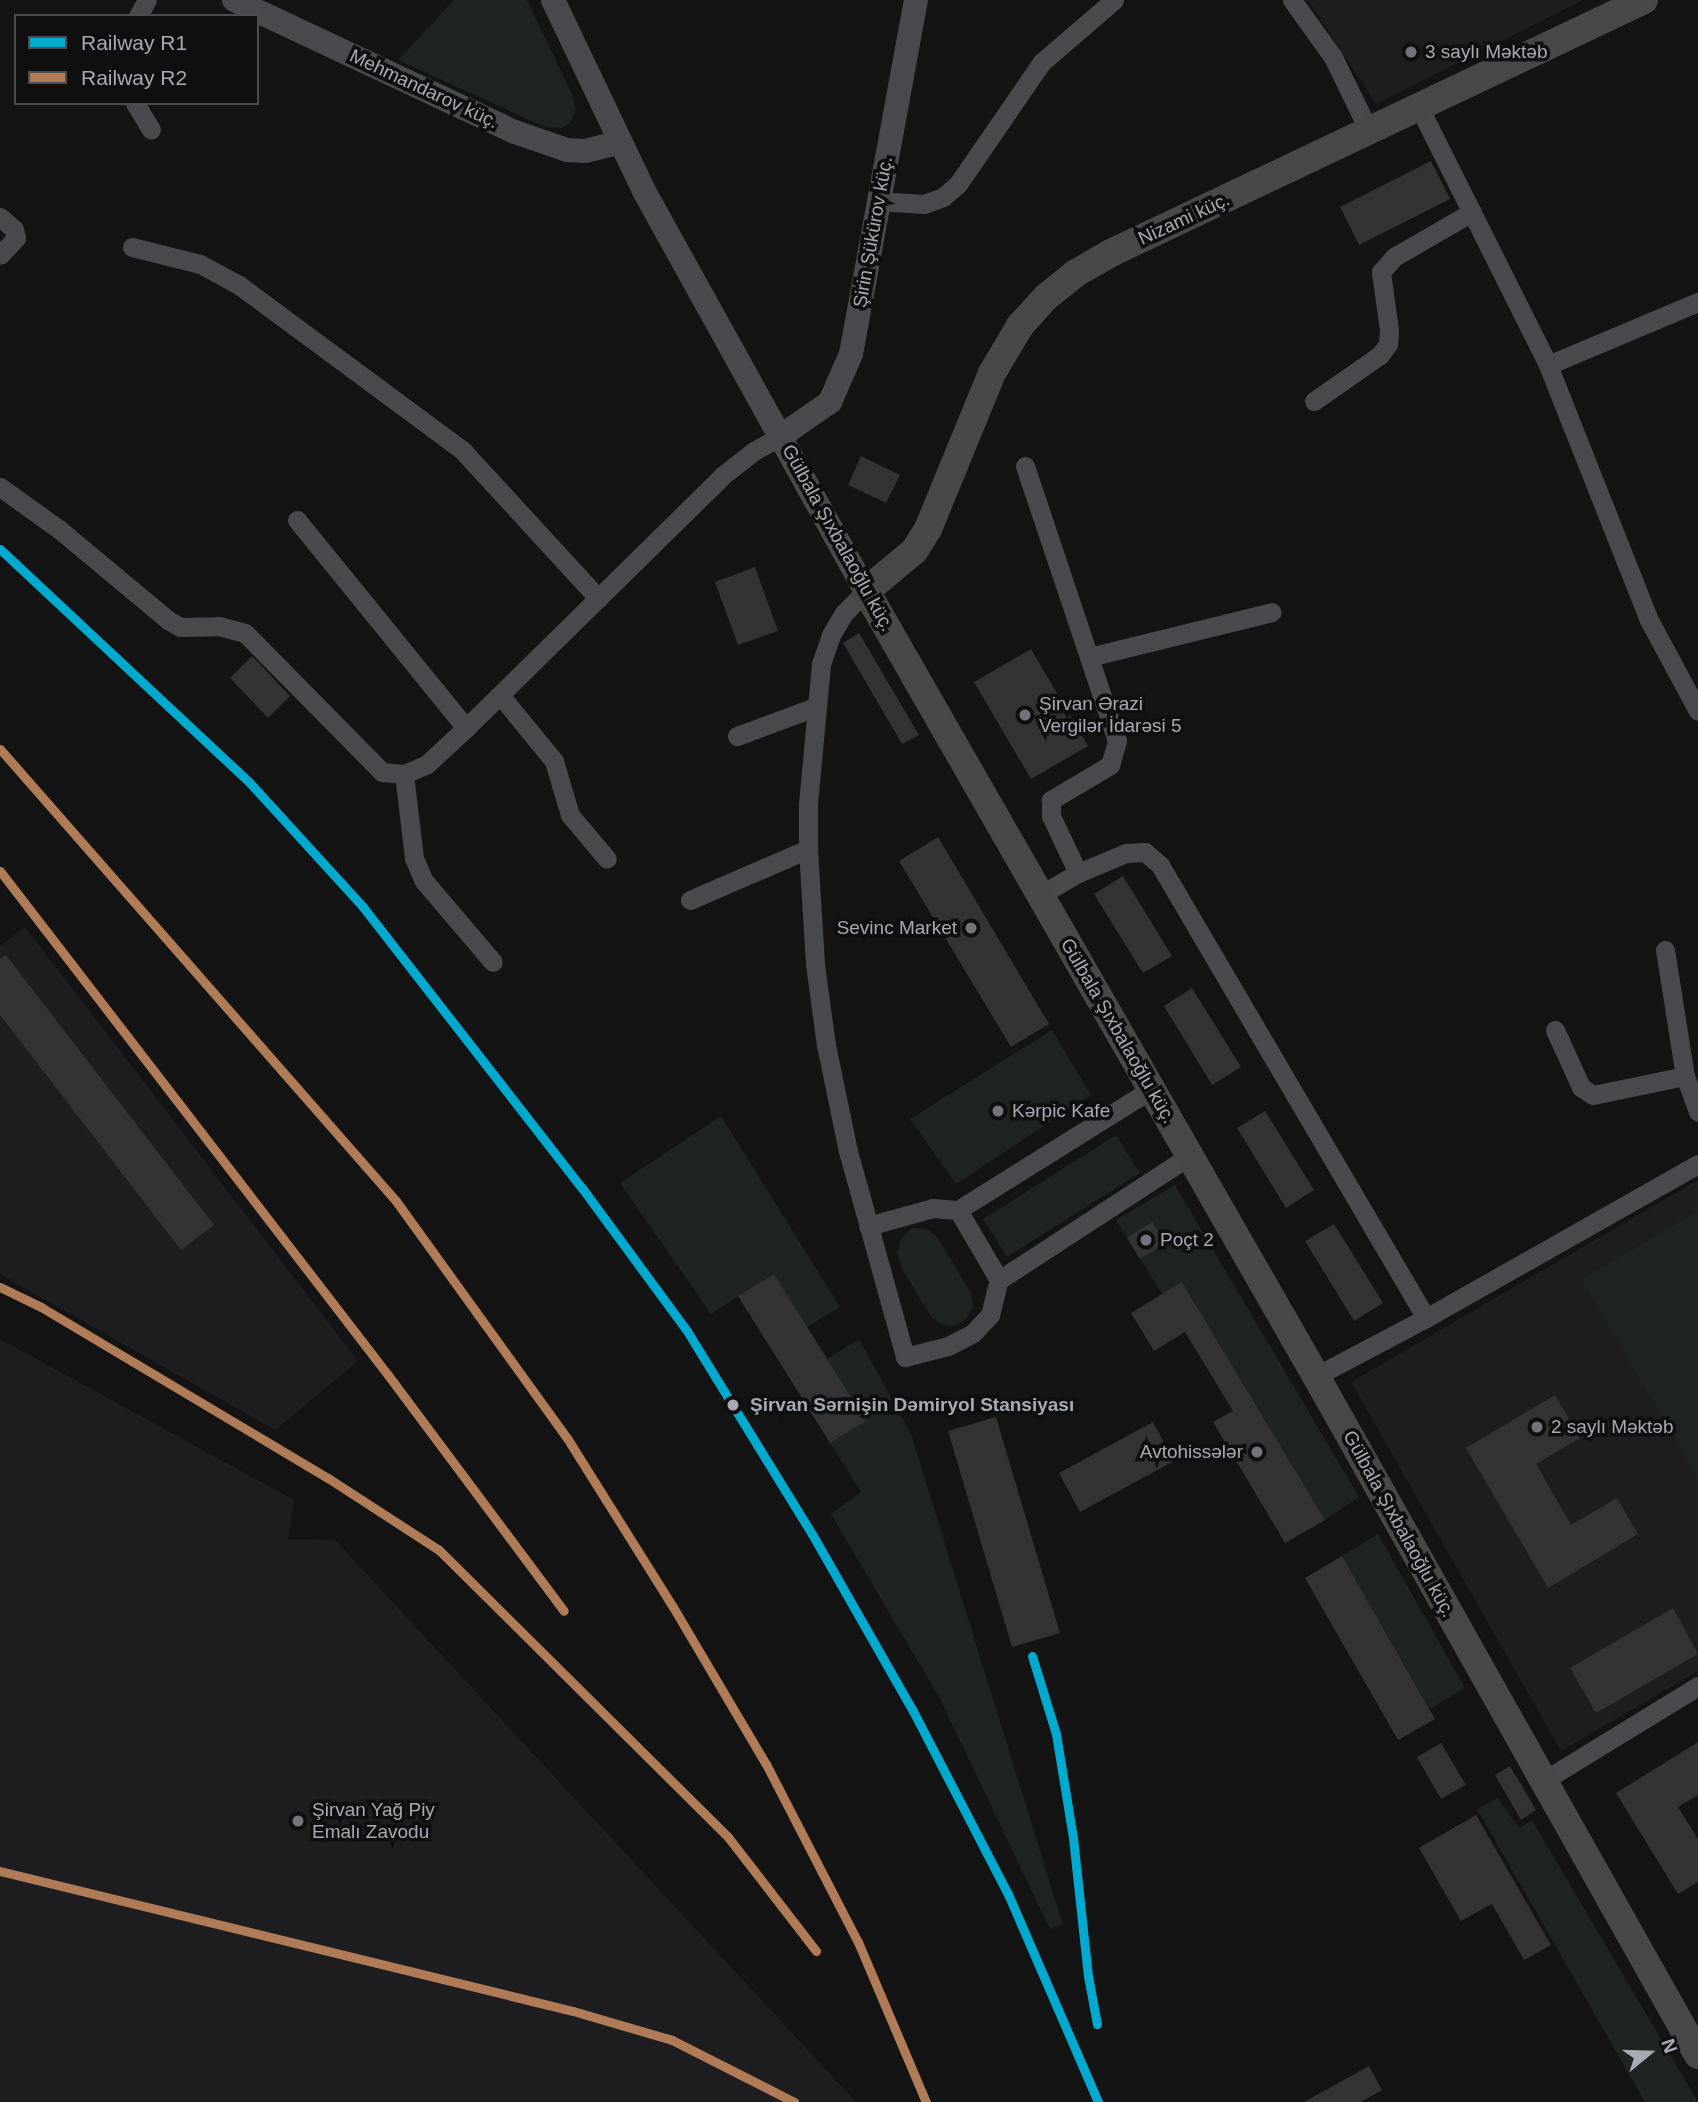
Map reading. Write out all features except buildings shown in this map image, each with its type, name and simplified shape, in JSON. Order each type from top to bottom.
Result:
[{"type":"main road","name":"Nizami küç.","points":[[866,591],[898,566],[921,540],[992,373],[1020,326],[1046,297],[1076,273],[1111,253],[1644,0]]},
{"type":"main road","name":"Gülbala Şıxbalaoğlu küç.","points":[[866,591],[1316,1376],[1698,2055]]},
{"type":"street","name":"Mehmandarov küç.","points":[[234,0],[515,132],[567,150],[585,151],[620,142]]},
{"type":"street","name":"Gülbala Şıxbalaoğlu küç.","points":[[553,0],[620,142],[866,591]]},
{"type":"street","name":"Şirin Şükürov küç.","points":[[781,436],[830,402],[842,381],[851,354],[916,0]]},
{"type":"street","points":[[878,201],[924,204],[943,197],[958,184],[1042,62],[1114,0]]},
{"type":"street","points":[[1292,0],[1333,57],[1369,131]]},
{"type":"street","points":[[136,105],[150,130]]},
{"type":"street","points":[[1419,107],[1548,365],[1649,620],[1698,710]]},
{"type":"street","points":[[1314,401],[1380,355],[1388,344],[1389,330],[1381,272],[1394,257],[1472,212]]},
{"type":"street","points":[[0,217],[14,229],[16,238],[0,255]]},
{"type":"street","points":[[132,247],[200,264],[239,285],[463,451],[598,598]]},
{"type":"street","points":[[1548,365],[1698,302]]},
{"type":"street","points":[[0,487],[60,530],[168,620],[180,626],[219,626],[245,633],[382,772],[404,774],[427,764],[466,728],[722,476],[754,451],[781,436]]},
{"type":"street","points":[[1025,466],[1116,741],[1110,765],[1052,800],[1051,816],[1078,873]]},
{"type":"street","points":[[297,520],[466,728]]},
{"type":"street","points":[[866,591],[844,613],[831,635],[821,664],[815,707],[808,849],[815,964],[827,1045],[848,1151],[905,1357],[948,1346],[973,1333],[990,1315],[999,1280],[1189,1156]]},
{"type":"street","points":[[1089,657],[1272,611]]},
{"type":"street","points":[[500,695],[554,761],[570,814],[607,859]]},
{"type":"street","points":[[737,736],[815,707]]},
{"type":"street","points":[[404,774],[414,859],[424,881],[493,962]]},
{"type":"street","points":[[690,900],[808,849]]},
{"type":"street","points":[[1040,895],[1078,873],[1126,853],[1145,852],[1160,865],[1426,1318]]},
{"type":"street","points":[[1665,950],[1685,1076],[1698,1112]]},
{"type":"street","points":[[1555,1030],[1581,1087],[1593,1095],[1685,1076]]},
{"type":"street","points":[[868,1226],[933,1208],[958,1210],[1150,1090]]},
{"type":"street","points":[[1316,1376],[1426,1318],[1698,1164]]},
{"type":"street","points":[[958,1210],[999,1280]]},
{"type":"street","points":[[1543,1780],[1698,1686]]},
{"type":"shaded area","points":[[454,0],[527,0],[572,94],[576,110],[571,122],[562,128],[545,127],[398,60]]},
{"type":"shaded area","name":"3 saylı Məktəb","points":[[1308,0],[1583,0],[1376,104]]},
{"type":"shaded area","points":[[25,927],[358,1361],[275,1430],[0,1274],[0,946]]},
{"type":"shaded area","points":[[1052,1030],[1091,1095],[956,1184],[910,1119]]},
{"type":"shaded area","points":[[721,1116],[840,1307],[807,1327],[773,1274],[711,1314],[620,1183]]},
{"type":"shaded area","points":[[1116,1135],[1140,1173],[1007,1257],[983,1219]]},
{"type":"shaded area","name":"2 saylı Məktəb","points":[[1698,1180],[1698,1671],[1561,1751],[1351,1382]]},
{"type":"shaded area","points":[[1175,1185],[1359,1497],[1325,1520],[1183,1283],[1162,1294],[1116,1220]]},
{"type":"shaded area","points":[[1698,1211],[1698,1477],[1582,1279]]},
{"type":"shaded area","points":[[912,1228],[927,1229],[938,1238],[971,1293],[973,1307],[966,1319],[955,1326],[944,1325],[931,1317],[903,1270],[897,1253],[901,1238]]},
{"type":"shaded area","name":"Şirvan Yağ Piy Emalı Zavodu","points":[[0,1339],[294,1500],[288,1539],[335,1540],[856,2102],[0,2102]]},
{"type":"shaded area","points":[[859,1339],[911,1434],[1063,1925],[1050,1929],[940,1699],[831,1514],[861,1492],[830,1443],[865,1421],[827,1359]]},
{"type":"shaded area","points":[[1378,1534],[1465,1688],[1430,1709],[1342,1556]]},
{"type":"shaded area","points":[[1498,1798],[1519,1828],[1532,1820],[1698,2102],[1645,2102],[1477,1809]]},
{"type":"rail line","name":"R1","points":[[0,549],[249,782],[363,907],[582,1188],[687,1331],[812,1534],[913,1711],[1008,1894],[1098,2102]]},
{"type":"rail line","name":"R2","points":[[0,749],[396,1201],[567,1438],[673,1607],[766,1764],[858,1942],[926,2102]]},
{"type":"rail line","name":"R2","points":[[0,871],[388,1375],[564,1611]]},
{"type":"rail line","name":"R2","points":[[0,1287],[41,1307],[328,1478],[439,1550],[728,1837],[816,1951]]},
{"type":"rail line","name":"R1","points":[[1032,1656],[1056,1734],[1073,1838],[1088,1976],[1097,2024]]},
{"type":"rail line","name":"R2","points":[[0,1871],[573,2011],[672,2040],[794,2102]]},
{"type":"place","name":"3 saylı Məktəb","points":[[1411,52]]},
{"type":"place","name":"Şirvan Ərazi Vergilər İdarəsi 5","points":[[1025,715]]},
{"type":"place","name":"Sevinc Market","points":[[971,928]]},
{"type":"place","name":"Kərpic Kafe","points":[[998,1111]]},
{"type":"place","name":"Poçt 2","points":[[1146,1240]]},
{"type":"place","name":"Şirvan Sərnişin Dəmiryol Stansiyası","points":[[733,1405]]},
{"type":"place","name":"2 saylı Məktəb","points":[[1537,1427]]},
{"type":"place","name":"Avtohissələr","points":[[1257,1452]]},
{"type":"place","name":"Şirvan Yağ Piy Emalı Zavodu","points":[[298,1821]]}]
